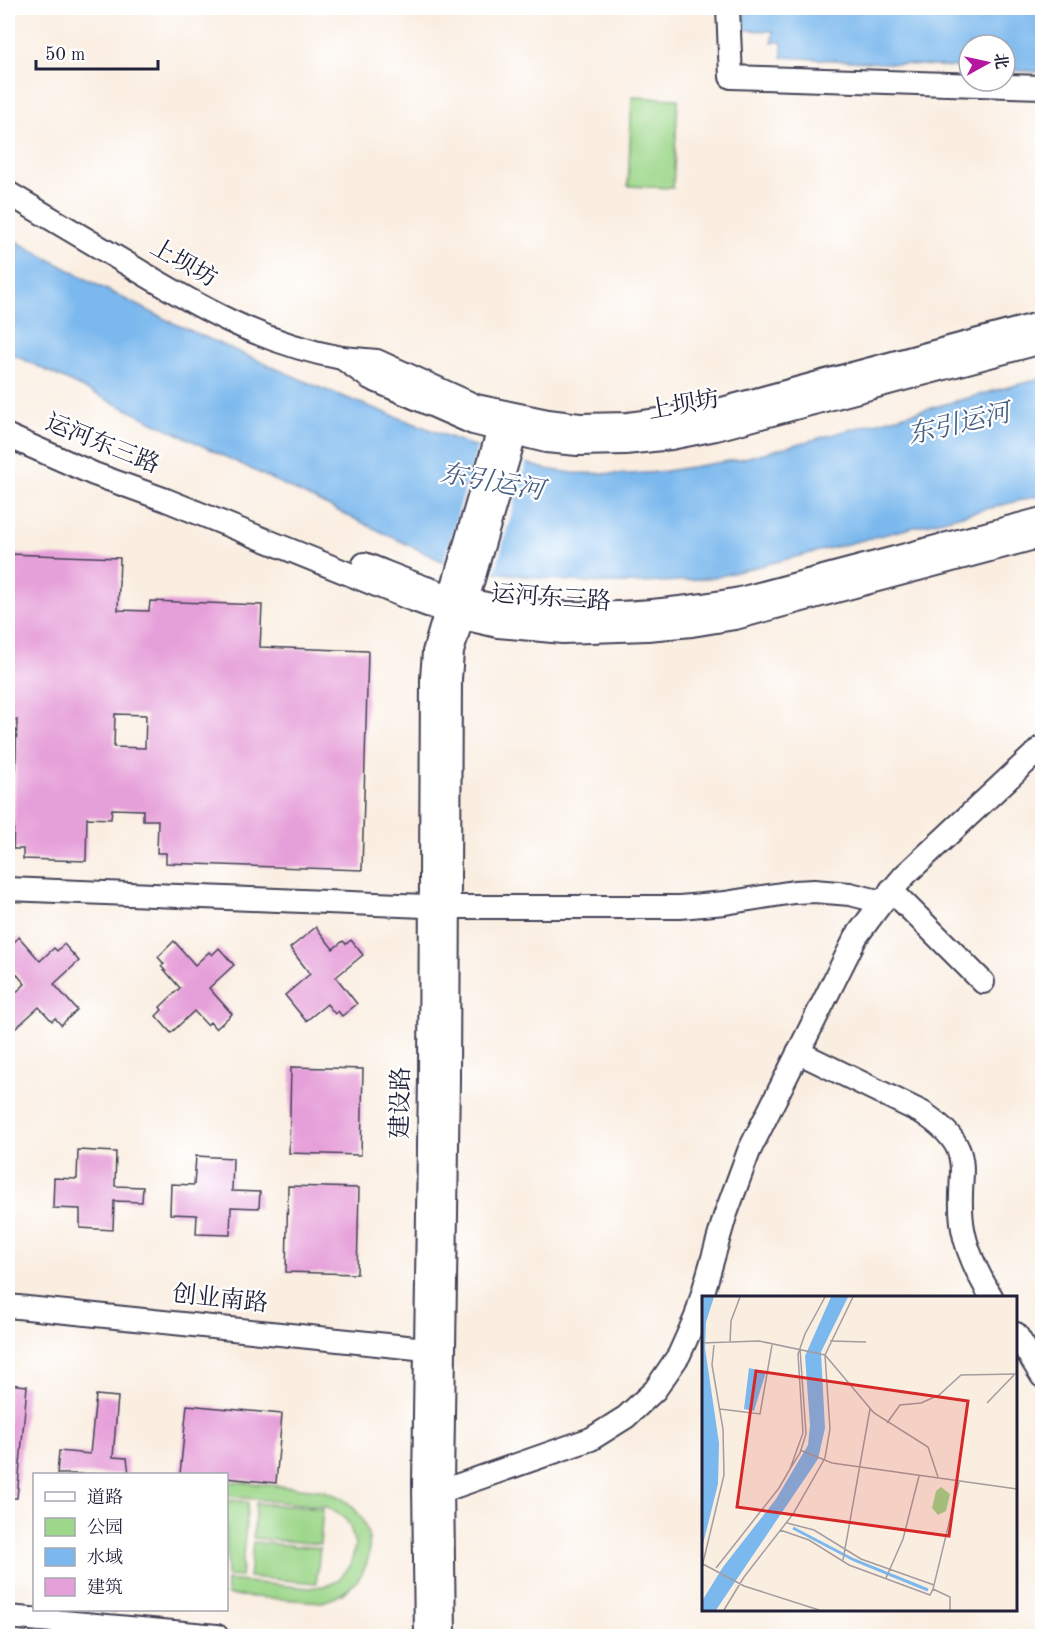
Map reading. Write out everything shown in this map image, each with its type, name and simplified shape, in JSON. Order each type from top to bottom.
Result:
[{"type":"street","points":[[728,8],[731,77],[1042,87]]},
{"type":"street","name":"上坝坊","points":[[8,193],[188,300],[236,325],[282,344],[342,358],[370,378],[473,423],[546,441],[578,444],[625,443],[671,438],[771,416],[1042,342]]},
{"type":"street","name":"上坝坊","points":[[507,431],[548,421],[580,425],[628,424],[718,410],[1042,323]]},
{"type":"street","name":"运河东三路","points":[[8,420],[98,461],[457,607],[498,626],[563,632],[607,632],[692,625],[735,618],[1042,536]]},
{"type":"street","name":"建设路","points":[[444,1636],[440,907],[432,678],[434,652],[457,607],[507,431]]},
{"type":"street","name":"运河东三路","points":[[8,436],[94,474],[457,607],[502,608],[567,614],[612,614],[697,607],[740,599],[1042,519]]},
{"type":"street","points":[[702,1296],[725,1216],[749,1151],[856,937],[886,896],[924,856],[1042,747]]},
{"type":"street","points":[[8,889],[440,907],[680,907],[814,891],[886,896],[983,982]]},
{"type":"street","name":"建设路","points":[[426,1636],[424,1484],[426,1349],[440,907]]},
{"type":"street","points":[[798,1052],[923,1113],[939,1123],[953,1139],[962,1160],[963,1230],[991,1296]]},
{"type":"street","points":[[442,1491],[591,1439],[626,1417],[656,1390],[668,1373],[688,1336],[702,1296]]},
{"type":"street","name":"创业南路","points":[[8,1305],[426,1349]]},
{"type":"street","points":[[1017,1336],[1042,1376]]},
{"type":"street","points":[[8,1617],[217,1636]]},
{"type":"green space","points":[[632,97],[678,99],[673,188],[628,186]]},
{"type":"green space","points":[[228,1481],[320,1490],[341,1498],[357,1511],[366,1528],[369,1545],[367,1563],[358,1579],[343,1593],[322,1602],[228,1595],[228,1580],[309,1588],[329,1585],[338,1580],[351,1565],[355,1545],[350,1526],[344,1517],[327,1507],[228,1496]]},
{"type":"green space","points":[[228,1500],[248,1502],[241,1577],[228,1576]]},
{"type":"green space","points":[[256,1503],[323,1509],[320,1544],[253,1538]]},
{"type":"green space","points":[[253,1542],[320,1548],[316,1583],[249,1577]]},
{"type":"water","points":[[745,8],[1042,8],[1042,72],[1017,71],[1017,33],[957,33],[957,67],[782,57],[782,42],[772,42],[773,31],[743,30]]},
{"type":"water","name":"东引运河","points":[[8,237],[171,322],[318,387],[468,444],[545,469],[573,473],[660,472],[741,459],[1042,378],[1042,495],[716,577],[647,583],[581,582],[448,564],[8,352]]},
{"type":"pier","points":[[478,444],[527,460],[494,575],[443,565]]},
{"type":"building","points":[[8,554],[120,558],[118,610],[149,611],[150,601],[262,605],[260,647],[368,651],[362,870],[166,863],[166,853],[157,853],[158,820],[143,820],[143,810],[112,809],[111,819],[87,818],[86,861],[23,859],[23,849],[13,849],[17,720],[8,720]],"holes":[[[115,714],[146,715],[145,748],[114,747]]]},
{"type":"building","points":[[316,927],[333,949],[343,941],[346,944],[351,940],[363,955],[336,977],[357,1004],[342,1016],[338,1011],[335,1014],[327,1004],[306,1021],[285,995],[310,974],[290,948]]},
{"type":"building","points":[[19,937],[40,961],[54,948],[57,951],[64,944],[79,961],[54,984],[77,1010],[61,1025],[55,1018],[52,1021],[39,1007],[15,1029],[8,1020],[8,1000],[25,984],[8,964],[8,948]]},
{"type":"building","points":[[174,941],[195,965],[209,952],[212,955],[219,948],[234,965],[209,988],[232,1014],[216,1029],[210,1022],[207,1025],[194,1011],[171,1033],[156,1016],[162,1010],[160,1007],[180,988],[161,966],[164,964],[158,957]]},
{"type":"building","points":[[291,1067],[363,1069],[361,1155],[289,1153]]},
{"type":"building","points":[[78,1150],[116,1152],[115,1186],[143,1187],[142,1202],[114,1201],[113,1230],[80,1228],[80,1209],[53,1208],[54,1178],[77,1179]]},
{"type":"building","points":[[196,1156],[233,1158],[232,1191],[260,1192],[259,1208],[231,1207],[230,1235],[196,1234],[197,1215],[170,1214],[171,1184],[194,1185]]},
{"type":"building","points":[[288,1186],[359,1188],[357,1274],[286,1272]]},
{"type":"building","points":[[8,1384],[27,1386],[17,1498],[8,1498]]},
{"type":"building","points":[[96,1395],[118,1397],[113,1457],[127,1458],[129,1473],[57,1473],[59,1451],[90,1454]]},
{"type":"building","points":[[187,1405],[282,1414],[276,1483],[228,1478],[228,1473],[180,1473]]}]
